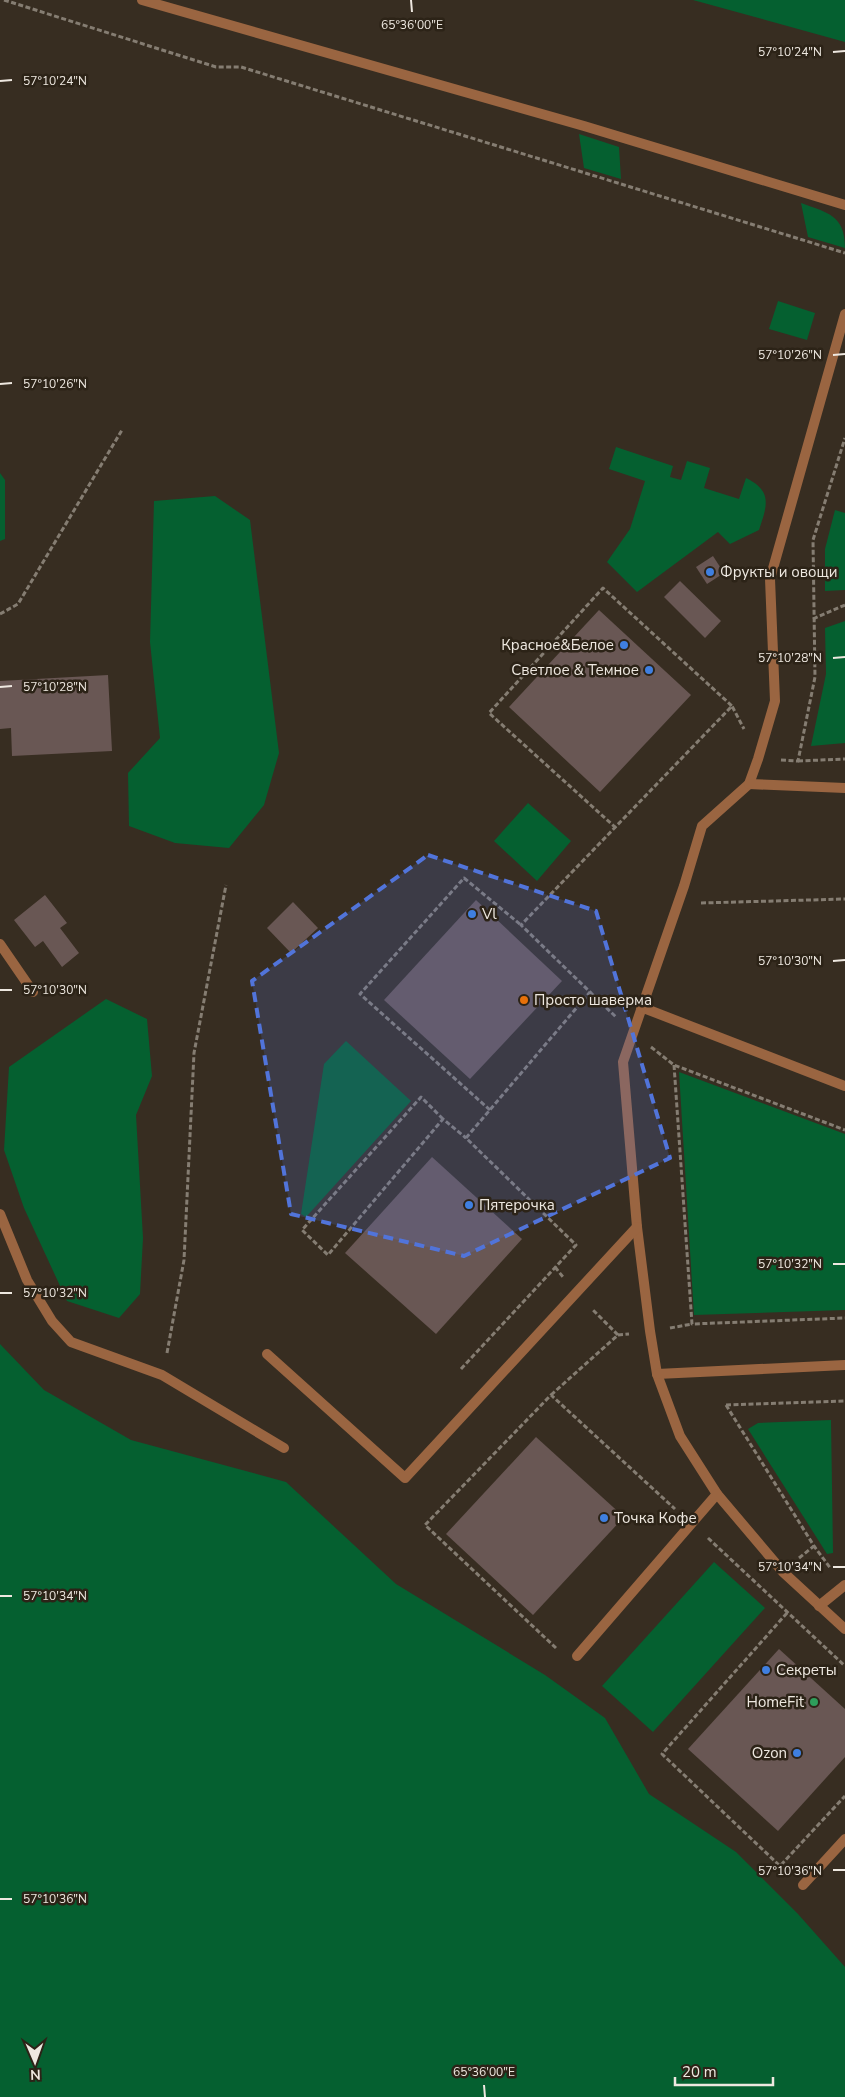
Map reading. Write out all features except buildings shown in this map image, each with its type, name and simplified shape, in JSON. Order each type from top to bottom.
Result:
[{"type":"lane","points":[[142,0],[584,126],[845,205]]},
{"type":"lane","points":[[845,314],[770,579],[775,700],[758,759],[749,784],[702,826],[623,1062],[637,1228],[657,1374],[680,1436],[717,1494],[783,1572],[845,1629]]},
{"type":"lane","points":[[749,784],[845,788]]},
{"type":"lane","points":[[0,944],[33,992]]},
{"type":"lane","points":[[641,1007],[845,1086]]},
{"type":"lane","points":[[0,1214],[27,1280],[52,1321],[71,1342],[162,1376],[284,1448]]},
{"type":"lane","points":[[267,1354],[405,1478],[637,1228]]},
{"type":"lane","points":[[657,1374],[845,1365]]},
{"type":"lane","points":[[578,1656],[717,1494]]},
{"type":"lane","points":[[819,1606],[844,1585]]},
{"type":"lane","points":[[803,1885],[845,1839]]},
{"type":"path","points":[[4,0],[216,67],[241,67],[845,252]]},
{"type":"path","points":[[0,614],[18,604],[122,430]]},
{"type":"path","points":[[798,761],[815,677],[813,540],[845,438]]},
{"type":"path","points":[[616,828],[489,713],[603,588],[732,706],[758,759],[798,761],[845,759]]},
{"type":"path","points":[[813,619],[845,605]]},
{"type":"path","points":[[521,925],[732,706]]},
{"type":"path","points":[[466,1138],[490,1110],[590,992],[521,925],[464,878],[360,994],[490,1110]]},
{"type":"path","points":[[162,1376],[184,1260],[194,1053],[226,885]]},
{"type":"path","points":[[677,904],[845,899]]},
{"type":"path","points":[[845,1130],[674,1065],[692,1324],[845,1318]]},
{"type":"path","points":[[443,1118],[328,1255],[302,1230],[421,1097],[466,1138],[576,1245],[461,1369]]},
{"type":"path","points":[[555,1267],[576,1293],[618,1335],[551,1395],[425,1525],[557,1648]]},
{"type":"path","points":[[551,1395],[845,1666]]},
{"type":"path","points":[[844,1585],[814,1546],[726,1406],[845,1401]]},
{"type":"path","points":[[787,1613],[662,1754],[780,1866],[845,1796]]},
{"type":"highlighted area","points":[[428,855],[596,911],[670,1158],[464,1256],[291,1214],[252,981]]},
{"type":"green space","points":[[693,0],[845,0],[845,42]]},
{"type":"green space","points":[[579,134],[619,147],[621,179],[584,168]]},
{"type":"green space","points":[[801,203],[827,213],[838,222],[842,228],[845,248],[808,237]]},
{"type":"green space","points":[[778,301],[815,313],[807,340],[769,329]]},
{"type":"green space","points":[[616,447],[673,466],[670,477],[681,480],[687,461],[710,468],[704,488],[739,499],[746,478],[755,483],[761,488],[766,500],[759,530],[730,544],[718,532],[637,592],[607,562],[630,529],[645,481],[609,469]]},
{"type":"green space","points":[[0,473],[5,480],[5,539],[0,541]]},
{"type":"green space","points":[[215,496],[250,520],[279,753],[264,805],[229,848],[175,843],[129,826],[128,773],[160,738],[150,642],[154,501]]},
{"type":"green space","points":[[835,510],[845,513],[845,590],[825,591],[825,549]]},
{"type":"green space","points":[[845,621],[845,743],[811,746],[826,674],[825,628]]},
{"type":"green space","points":[[528,803],[571,841],[537,881],[494,841]]},
{"type":"green space","points":[[106,999],[147,1019],[152,1076],[136,1115],[143,1238],[140,1294],[119,1318],[67,1301],[24,1208],[4,1150],[9,1067]]},
{"type":"green space","points":[[346,1041],[411,1101],[306,1217],[301,1214],[324,1064]]},
{"type":"green space","points":[[679,1072],[845,1134],[845,1310],[694,1315]]},
{"type":"green space","points":[[0,1344],[44,1390],[131,1440],[286,1482],[396,1584],[545,1675],[605,1718],[649,1794],[736,1852],[798,1914],[845,1967],[845,2097],[0,2097]]},
{"type":"green space","points":[[831,1420],[833,1553],[827,1554],[748,1429],[758,1423]]},
{"type":"green space","points":[[714,1562],[765,1608],[653,1732],[602,1686]]},
{"type":"place","name":"Фрукты и овощи","points":[[710,572]]},
{"type":"place","name":"Красное&Белое","points":[[624,645]]},
{"type":"place","name":"Светлое & Темное","points":[[649,670]]},
{"type":"place","name":"Vl","points":[[472,914]]},
{"type":"place","name":"Просто шаверма","points":[[524,1000]]},
{"type":"place","name":"Пятерочка","points":[[469,1205]]},
{"type":"place","name":"Точка Кофе","points":[[604,1518]]},
{"type":"place","name":"Секреты","points":[[766,1670]]},
{"type":"place","name":"HomeFit","points":[[814,1702]]},
{"type":"place","name":"Ozon","points":[[797,1753]]}]
